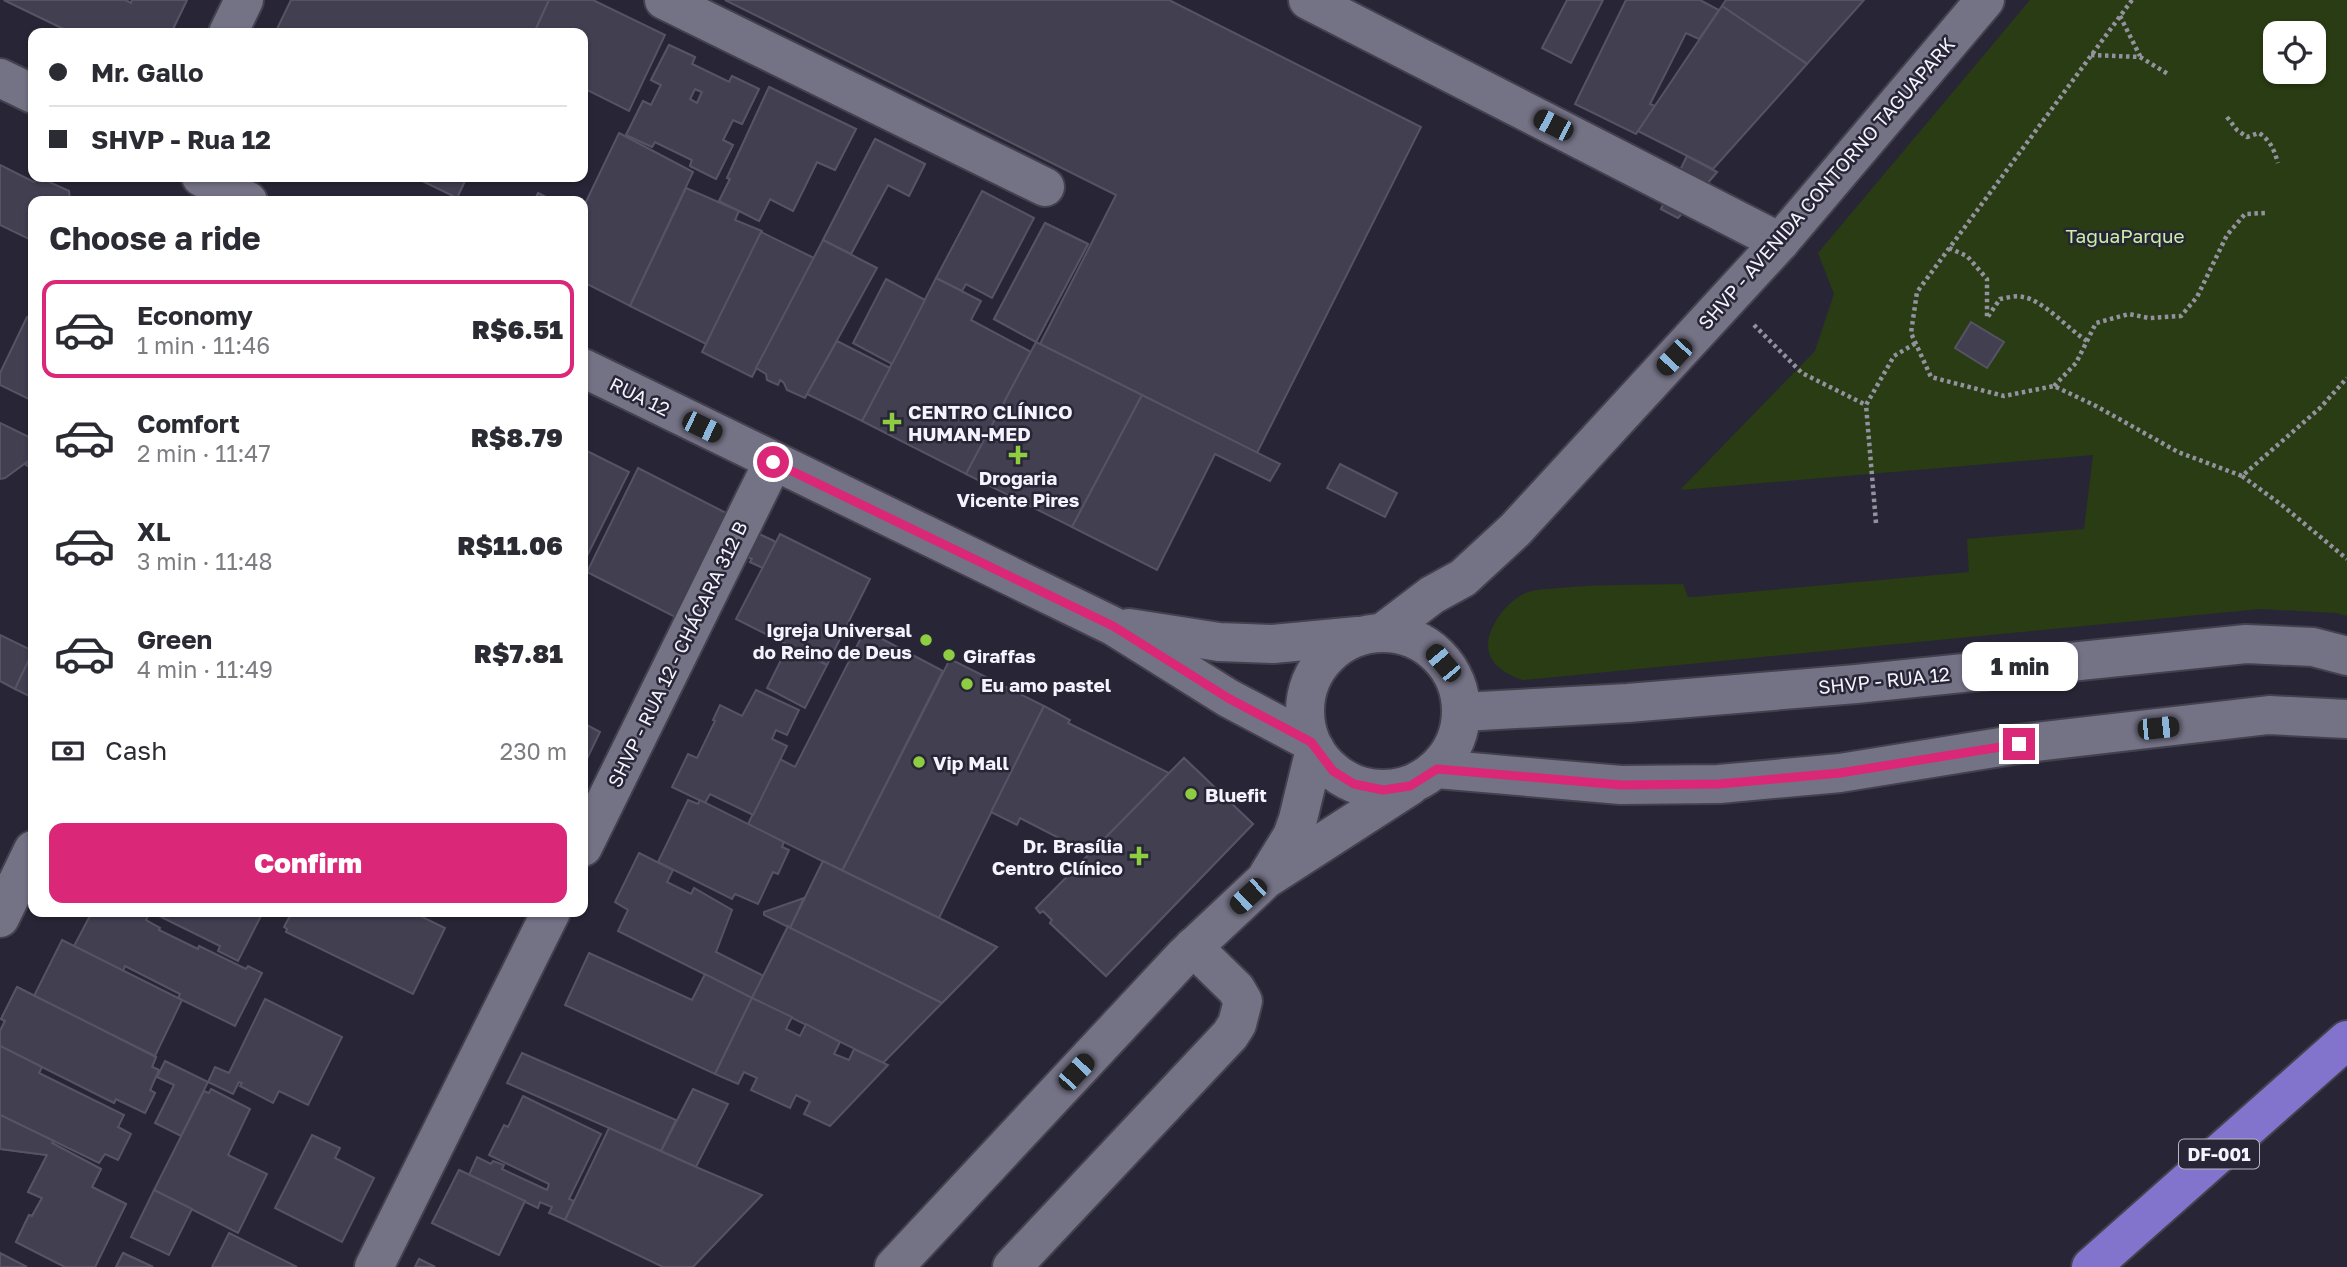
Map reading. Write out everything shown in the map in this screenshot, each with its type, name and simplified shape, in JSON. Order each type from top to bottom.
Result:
[{"type":"highway","name":"DF-001","points":[[2091,1267],[2347,1040]]},
{"type":"street","points":[[230,28],[244,0]]},
{"type":"street","points":[[664,0],[1045,187]]},
{"type":"street","points":[[1308,0],[1780,242]]},
{"type":"street","name":"SHVP - AVENIDA CONTORNO TAGUAPARK","points":[[1373,634],[1463,578],[1515,530],[1780,242],[1985,0]]},
{"type":"street","points":[[0,78],[28,92]]},
{"type":"street","points":[[211,182],[238,196]]},
{"type":"street","name":"RUA 12","points":[[588,370],[1113,626]]},
{"type":"street","name":"SHVP - RUA 12 - CHÁCARA 312 B","points":[[588,837],[773,462]]},
{"type":"street","name":"SHVP - AVENIDA CONTORNO TAGUAPARK","points":[[1431,649],[1463,578]]},
{"type":"street","points":[[894,1267],[1193,947],[1266,879],[1424,777],[1455,743],[1462,712],[1454,677],[1431,649],[1408,638],[1373,634],[1273,644],[1220,642],[1113,626]]},
{"type":"street","points":[[1113,626],[1228,698],[1313,746],[1333,771],[1354,784],[1383,790],[1424,777],[1621,785],[1719,784],[1840,773],[2019,744],[2269,715],[2347,719]]},
{"type":"street","points":[[1266,879],[1292,836],[1298,819],[1313,746],[1305,715],[1308,689],[1320,665],[1339,646],[1373,634]]},
{"type":"street","name":"SHVP - RUA 12","points":[[1462,712],[1629,703],[1856,684],[2246,643],[2313,647],[2347,656]]},
{"type":"street","points":[[0,918],[28,860]]},
{"type":"street","points":[[374,1267],[549,917]]},
{"type":"street","points":[[1012,1267],[1230,1035],[1237,1024],[1242,1001],[1236,989],[1193,947]]},
{"type":"path","points":[[2132,0],[1917,292],[1911,332],[1931,377],[2004,396],[2054,386],[2076,363],[2096,323],[2129,314],[2149,318],[2180,316],[2197,297],[2227,235],[2245,214],[2265,213]]},
{"type":"path","points":[[2120,16],[2140,57]]},
{"type":"path","points":[[2091,55],[2140,57],[2168,74]]},
{"type":"path","points":[[2227,117],[2237,130],[2247,137],[2259,133],[2268,139],[2278,163]]},
{"type":"path","points":[[1949,248],[1967,256],[1987,279],[1987,318],[2000,299],[2022,296],[2045,307],[2070,330],[2087,341]]},
{"type":"path","points":[[1727,299],[1802,373],[1866,405]]},
{"type":"path","points":[[1876,523],[1866,405],[1894,356],[1916,343]]},
{"type":"path","points":[[2242,476],[2320,408],[2347,378]]},
{"type":"path","points":[[2054,386],[2178,452],[2242,476],[2347,559]]},
{"type":"green space","name":"TaguaParque","points":[[2030,0],[2347,0],[2347,616],[2336,613],[2260,609],[1523,680],[1495,664],[1488,645],[1496,621],[1514,600],[1532,591],[1591,586],[1683,584],[1688,597],[1694,597],[1969,572],[1967,539],[2084,529],[2093,455],[1680,490],[1815,351],[1834,294],[1818,253]]},
{"type":"building","points":[[4,0],[125,0],[131,3],[132,0],[187,0],[173,28],[62,28]]},
{"type":"building","points":[[4,0],[125,0],[131,3],[132,0],[187,0],[173,28],[62,28]]},
{"type":"building","points":[[291,0],[549,0],[536,28],[277,28]]},
{"type":"building","points":[[549,0],[593,0],[665,35],[629,111],[588,90],[588,28],[536,28]]},
{"type":"building","points":[[725,0],[1169,0],[1421,127],[1257,453],[1040,344],[1116,195]]},
{"type":"building","points":[[1567,0],[1603,0],[1571,63],[1542,48]]},
{"type":"building","points":[[1626,0],[1700,0],[1719,10],[1699,39],[1686,33],[1650,104],[1655,106],[1636,134],[1575,104]]},
{"type":"building","points":[[1726,0],[1864,0],[1807,64],[1722,6]]},
{"type":"building","points":[[1722,6],[1807,64],[1713,169],[1638,131]]},
{"type":"building","points":[[669,45],[695,57],[692,64],[729,82],[732,76],[759,89],[742,124],[733,120],[723,140],[733,145],[716,179],[690,166],[692,160],[655,142],[652,147],[626,135],[643,101],[651,105],[661,85],[651,80]],"holes":[[[695,89],[702,92],[697,103],[690,99]]]},
{"type":"building","points":[[669,45],[695,57],[692,64],[729,82],[732,76],[759,89],[742,124],[733,120],[723,140],[733,145],[716,179],[690,166],[692,160],[655,142],[652,147],[626,135],[643,101],[651,105],[661,85],[651,80]],"holes":[[[695,89],[702,92],[697,103],[690,99]]]},
{"type":"building","points":[[769,87],[856,129],[835,170],[817,162],[793,211],[770,199],[759,221],[719,201]]},
{"type":"building","points":[[769,87],[856,129],[835,170],[817,162],[793,211],[770,199],[759,221],[719,201]]},
{"type":"building","points":[[619,133],[693,172],[630,306],[588,285],[588,198]]},
{"type":"building","points":[[875,139],[925,164],[909,196],[888,185],[851,254],[823,240]]},
{"type":"building","points":[[875,139],[925,164],[909,196],[888,185],[851,254],[823,240]]},
{"type":"building","points":[[1687,156],[1717,172],[1678,218],[1661,209]]},
{"type":"building","points":[[1687,156],[1717,172],[1678,218],[1661,209]]},
{"type":"building","points":[[0,165],[28,179],[28,182],[50,182],[69,191],[70,196],[28,196],[28,239],[0,225]]},
{"type":"building","points":[[424,182],[465,182],[458,196]]},
{"type":"building","points":[[686,188],[739,211],[735,220],[762,231],[706,344],[630,306]]},
{"type":"building","points":[[982,191],[1034,218],[992,298],[966,284],[962,291],[936,278]]},
{"type":"building","points":[[1045,223],[1088,244],[1036,342],[994,319]]},
{"type":"building","points":[[1045,223],[1088,244],[1036,342],[994,319]]},
{"type":"building","points":[[761,232],[814,258],[752,377],[702,352]]},
{"type":"building","points":[[823,240],[877,268],[805,398],[787,390],[780,380],[778,385],[767,380],[766,374],[756,368]]},
{"type":"building","points":[[936,278],[981,301],[971,320],[1031,352],[966,474],[862,421]]},
{"type":"building","points":[[886,279],[925,300],[892,364],[853,343]]},
{"type":"building","points":[[27,317],[28,399],[0,385],[0,373]]},
{"type":"building","points":[[1971,322],[2004,342],[1987,368],[1955,348]]},
{"type":"building","points":[[837,341],[890,368],[862,421],[807,394]]},
{"type":"building","points":[[1036,342],[1142,395],[1072,527],[966,474]]},
{"type":"building","points":[[1142,395],[1280,464],[1270,481],[1215,454],[1157,570],[1072,527]]},
{"type":"building","points":[[0,423],[28,437],[28,466],[27,462],[0,479]]},
{"type":"building","points":[[588,452],[629,472],[588,554]]},
{"type":"building","points":[[1340,464],[1397,493],[1385,517],[1327,488]]},
{"type":"building","points":[[638,468],[734,517],[681,620],[588,573]]},
{"type":"building","points":[[731,521],[774,541],[763,568],[750,562],[752,559],[748,557],[753,545]]},
{"type":"building","points":[[731,521],[774,541],[763,568],[750,562],[752,559],[748,557],[753,545]]},
{"type":"building","points":[[780,534],[870,579],[827,665],[736,619]]},
{"type":"building","points":[[865,630],[943,671],[842,871],[748,824],[780,759],[795,767]]},
{"type":"building","points":[[0,635],[28,649],[28,662],[15,689],[0,681]]},
{"type":"building","points":[[788,646],[827,665],[805,708],[767,688]]},
{"type":"building","points":[[950,659],[1044,706],[939,918],[842,871]]},
{"type":"building","points":[[28,662],[28,696],[15,689]]},
{"type":"building","points":[[756,690],[799,710],[787,735],[776,730],[772,739],[787,746],[753,815],[710,794],[705,803],[672,787],[688,754],[697,758],[720,705],[742,716]]},
{"type":"building","points":[[1044,706],[1070,720],[1068,723],[1169,773],[1090,854],[1020,818],[1017,825],[991,812]]},
{"type":"building","points":[[588,726],[600,732],[588,757]]},
{"type":"building","points":[[1184,758],[1253,824],[1106,976],[1050,923],[1052,920],[1043,911],[1040,913],[1036,908]]},
{"type":"building","points":[[1184,758],[1253,824],[1106,976],[1050,923],[1052,920],[1043,911],[1040,913],[1036,908]]},
{"type":"building","points":[[688,800],[698,804],[700,800],[784,842],[782,847],[789,850],[778,874],[773,872],[758,904],[735,894],[732,899],[658,862]]},
{"type":"building","points":[[639,853],[673,870],[667,882],[691,894],[694,888],[732,910],[716,952],[764,976],[752,998],[618,931],[628,910],[615,902]]},
{"type":"building","points":[[823,861],[997,947],[942,1003],[790,928]]},
{"type":"building","points":[[823,861],[997,947],[942,1003],[790,928]]},
{"type":"building","points":[[804,898],[790,928],[764,915],[764,912]]},
{"type":"building","points":[[89,917],[148,917],[146,920],[160,928],[159,930],[198,949],[199,946],[246,969],[248,966],[262,973],[235,1026],[178,998],[180,994],[125,966],[123,971],[74,946]]},
{"type":"building","points":[[161,917],[260,917],[238,961],[218,951],[220,946]]},
{"type":"building","points":[[289,917],[422,917],[445,928],[413,994],[286,932],[284,927]]},
{"type":"building","points":[[788,926],[942,1003],[883,1063],[752,998]]},
{"type":"building","points":[[62,940],[182,1000],[155,1056],[34,996]]},
{"type":"building","points":[[589,953],[692,1000],[705,974],[752,998],[715,1074],[565,1005]]},
{"type":"building","points":[[17,987],[156,1057],[152,1067],[159,1070],[150,1090],[155,1093],[145,1113],[116,1099],[114,1103],[0,1046],[0,1031],[5,1021],[1,1019]]},
{"type":"building","points":[[17,987],[156,1057],[152,1067],[159,1070],[150,1090],[155,1093],[145,1113],[116,1099],[114,1103],[0,1046],[0,1031],[5,1021],[1,1019]]},
{"type":"building","points":[[752,998],[792,1017],[786,1029],[800,1036],[806,1024],[840,1042],[834,1054],[849,1060],[854,1049],[888,1065],[830,1126],[804,1114],[810,1102],[796,1095],[790,1108],[751,1090],[757,1078],[744,1072],[738,1084],[715,1074]]},
{"type":"building","points":[[265,999],[342,1037],[308,1105],[279,1091],[273,1103],[240,1086],[242,1083],[239,1082],[233,1094],[208,1082],[215,1067],[229,1073]]},
{"type":"building","points":[[0,1046],[42,1067],[39,1073],[124,1115],[118,1127],[131,1134],[118,1160],[105,1154],[99,1163],[0,1115]]},
{"type":"building","points":[[522,1053],[676,1120],[661,1151],[507,1083]]},
{"type":"building","points":[[165,1061],[208,1082],[181,1136],[155,1123],[174,1085],[157,1077]]},
{"type":"building","points":[[211,1089],[250,1109],[228,1155],[267,1174],[238,1233],[154,1190],[204,1091],[209,1093]]},
{"type":"building","points":[[693,1089],[728,1104],[696,1167],[661,1151]]},
{"type":"building","points":[[523,1096],[601,1134],[569,1199],[574,1201],[565,1220],[549,1213],[552,1207],[540,1202],[538,1208],[469,1175],[477,1157],[491,1164],[493,1161],[504,1165],[502,1169],[547,1190],[549,1184],[489,1155],[504,1125],[508,1127]]},
{"type":"building","points":[[0,1115],[54,1141],[52,1143],[101,1169],[92,1187],[126,1204],[95,1267],[65,1267],[16,1242],[29,1215],[32,1216],[42,1198],[28,1192],[47,1155],[0,1149]]},
{"type":"building","points":[[0,1115],[54,1141],[52,1143],[101,1169],[92,1187],[126,1204],[95,1267],[65,1267],[16,1242],[29,1215],[32,1216],[42,1198],[28,1192],[47,1155],[0,1149]]},
{"type":"building","points":[[609,1128],[762,1195],[693,1267],[663,1267],[565,1220]]},
{"type":"building","points":[[312,1135],[340,1148],[335,1158],[374,1178],[342,1242],[275,1208]]},
{"type":"building","points":[[459,1170],[525,1201],[499,1255],[432,1223]]},
{"type":"building","points":[[459,1170],[525,1201],[499,1255],[432,1223]]},
{"type":"building","points":[[154,1190],[192,1209],[169,1255],[131,1237]]},
{"type":"building","points":[[229,1233],[297,1267],[212,1267]]},
{"type":"building","points":[[0,1253],[27,1267],[0,1267]]},
{"type":"building","points":[[123,1253],[153,1267],[116,1267]]},
{"type":"building","points":[[123,1253],[153,1267],[116,1267]]},
{"type":"building","points":[[419,1259],[435,1267],[415,1267]]},
{"type":"building","points":[[419,1259],[435,1267],[415,1267]]},
{"type":"place","name":"CENTRO CLÍNICO HUMAN-MED","points":[[892,422]]},
{"type":"place","name":"Drogaria Vicente Pires","points":[[1018,455]]},
{"type":"place","name":"Igreja Universal do Reino de Deus","points":[[926,640]]},
{"type":"place","name":"Giraffas","points":[[949,655]]},
{"type":"place","name":"Eu amo pastel","points":[[967,684]]},
{"type":"place","name":"Vip Mall","points":[[919,762]]},
{"type":"place","name":"Bluefit","points":[[1191,794]]},
{"type":"place","name":"Dr. Brasília Centro Clínico","points":[[1139,856]]},
{"type":"route","points":[[773,462],[1113,626],[1228,698],[1311,742],[1333,771],[1354,784],[1383,790],[1410,786],[1437,769],[1621,785],[1719,784],[1840,773],[2019,744]]}]
